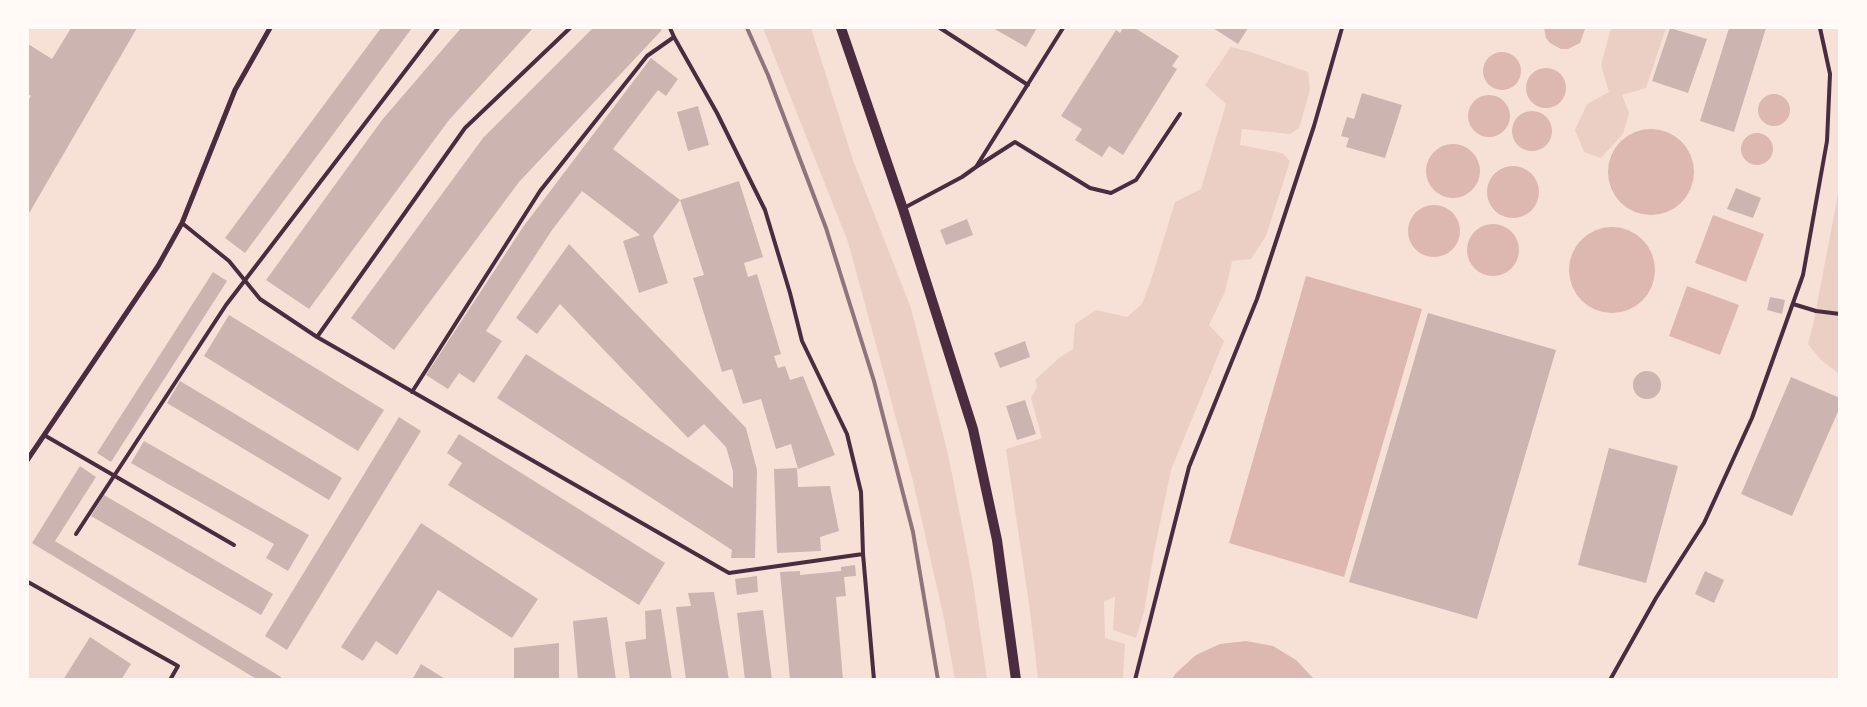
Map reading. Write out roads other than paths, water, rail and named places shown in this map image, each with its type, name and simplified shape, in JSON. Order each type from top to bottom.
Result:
[{"type":"main road","points":[[841,28],[973,429],[997,540],[1016,680]]},
{"type":"street","points":[[28,459],[158,266],[182,223],[235,90],[270,28]]},
{"type":"lane","points":[[76,534],[226,305],[438,28]]},
{"type":"lane","points":[[317,337],[465,128],[570,28]]},
{"type":"lane","points":[[670,28],[717,113],[765,210],[802,341],[847,434],[861,492],[863,554],[874,680]]},
{"type":"lane","points":[[940,28],[1028,84]]},
{"type":"lane","points":[[976,167],[1063,28]]},
{"type":"lane","points":[[1135,680],[1189,467],[1257,299],[1314,126],[1342,28]]},
{"type":"lane","points":[[1610,680],[1656,598],[1704,523],[1752,418],[1803,275],[1827,141],[1830,74],[1820,28]]},
{"type":"lane","points":[[412,392],[540,191],[647,56],[674,37]]},
{"type":"lane","points":[[902,209],[962,176],[1015,142],[1090,188],[1111,193],[1136,180],[1180,114]]},
{"type":"lane","points":[[182,223],[229,261],[260,299],[317,337],[729,573],[863,554]]},
{"type":"lane","points":[[1793,304],[1840,314]]},
{"type":"lane","points":[[44,435],[234,545]]},
{"type":"lane","points":[[28,582],[178,666],[170,680]]},
{"type":"railway","points":[[747,28],[768,75],[826,228],[874,381],[913,532],[938,680]]}]
